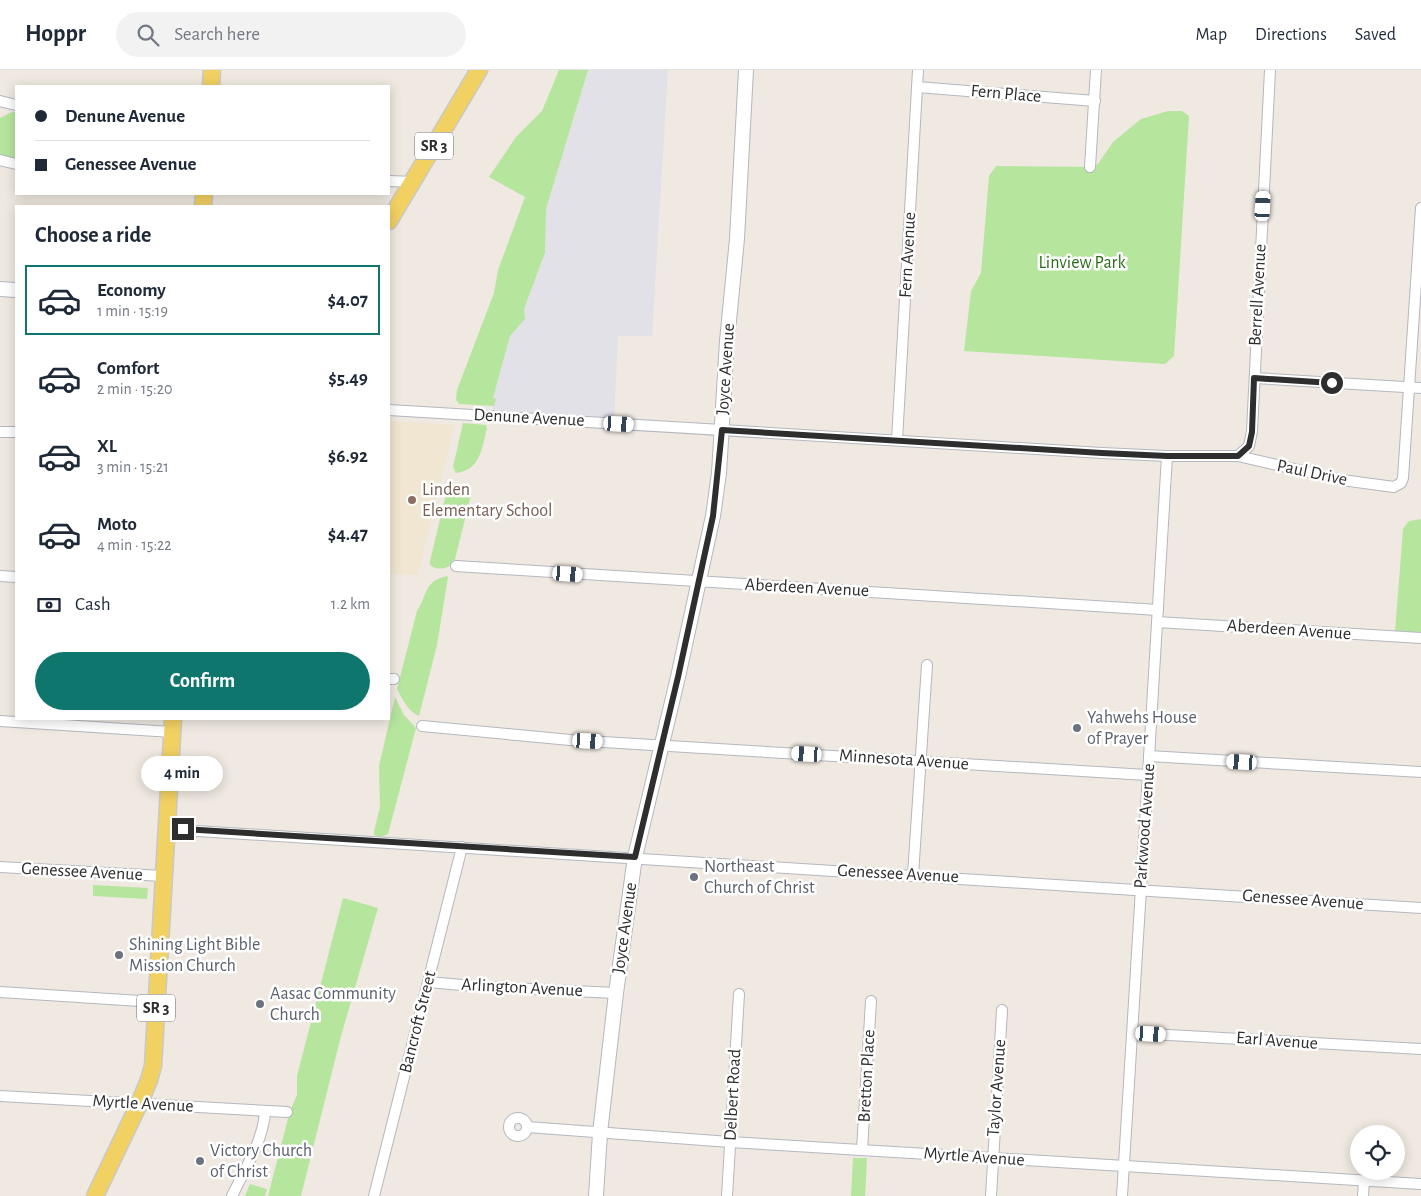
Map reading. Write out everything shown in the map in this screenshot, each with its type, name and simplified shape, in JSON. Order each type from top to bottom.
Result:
[{"type":"main road","points":[[211,85],[212,70]]},
{"type":"main road","name":"SR 3","points":[[390,219],[479,70]]},
{"type":"main road","name":"SR 3","points":[[95,1196],[139,1104],[149,1080],[152,1066],[172,725]]},
{"type":"street","name":"Joyce Avenue","points":[[596,1196],[600,1133],[616,993],[635,857],[678,677],[713,516],[722,430],[727,341],[737,239],[746,70]]},
{"type":"street","name":"Fern Avenue","points":[[897,440],[918,70]]},
{"type":"street","points":[[1090,167],[1096,70]]},
{"type":"street","name":"Berrell Avenue","points":[[1238,456],[1249,446],[1252,432],[1270,70]]},
{"type":"street","name":"Fern Place","points":[[917,87],[1094,101]]},
{"type":"street","points":[[0,101],[15,106]]},
{"type":"street","points":[[0,160],[15,164]]},
{"type":"street","points":[[390,181],[413,182]]},
{"type":"street","points":[[1409,387],[1421,208]]},
{"type":"street","points":[[0,289],[15,290]]},
{"type":"street","points":[[1254,378],[1421,388]]},
{"type":"street","name":"Paul Drive","points":[[1238,456],[1342,480],[1387,487],[1399,485],[1403,478],[1409,387]]},
{"type":"street","name":"Denune Avenue","points":[[390,410],[1167,456],[1238,456]]},
{"type":"street","points":[[0,432],[15,432]]},
{"type":"street","name":"Parkwood Avenue","points":[[1122,1196],[1167,456]]},
{"type":"street","name":"Aberdeen Avenue","points":[[456,566],[699,583],[792,586],[1158,610]]},
{"type":"street","points":[[0,576],[15,577]]},
{"type":"street","name":"Aberdeen Avenue","points":[[1157,622],[1421,638]]},
{"type":"street","points":[[913,875],[927,665]]},
{"type":"street","points":[[0,721],[172,725]]},
{"type":"street","name":"Minnesota Avenue","points":[[422,726],[570,740],[661,744],[1147,775]]},
{"type":"street","points":[[1149,756],[1421,772]]},
{"type":"street","name":"Genessee Avenue","points":[[166,828],[1421,908]]},
{"type":"street","name":"Bancroft Street","points":[[374,1196],[462,847]]},
{"type":"street","name":"Genessee Avenue","points":[[0,867],[163,876]]},
{"type":"street","name":"Arlington Avenue","points":[[428,982],[485,987],[616,993]]},
{"type":"street","points":[[0,992],[156,1002]]},
{"type":"street","name":"Delbert Road","points":[[727,1196],[739,994]]},
{"type":"street","name":"Bretton Place","points":[[862,1150],[871,1001]]},
{"type":"street","name":"Taylor Avenue","points":[[990,1196],[1002,1010]]},
{"type":"street","name":"Earl Avenue","points":[[1133,1033],[1421,1050]]},
{"type":"street","name":"Myrtle Avenue","points":[[0,1096],[287,1112]]},
{"type":"street","points":[[232,1196],[264,1124],[265,1111]]},
{"type":"street","name":"Myrtle Avenue","points":[[527,1127],[730,1142],[1421,1184]]},
{"type":"street","points":[[1363,1196],[1364,1181]]},
{"type":"shaded area","points":[[588,70],[668,70],[652,336],[618,336],[614,423],[491,415],[495,399],[493,398],[510,336],[525,319],[524,309],[545,253],[546,209]]},
{"type":"shaded area","name":"Linden Elementary School","points":[[390,421],[454,425],[418,575],[390,574]]},
{"type":"green space","points":[[559,70],[588,70],[546,209],[545,253],[524,309],[525,319],[510,336],[493,398],[496,399],[494,406],[459,404],[456,400],[457,390],[494,293],[498,270],[525,197],[489,177],[516,137],[542,111]]},
{"type":"green space","name":"Linview Park","points":[[1168,111],[1182,111],[1189,116],[1174,356],[1165,364],[964,351],[971,291],[981,273],[989,176],[996,166],[1090,167],[1098,164],[1113,142],[1141,119]]},
{"type":"green space","points":[[15,112],[15,160],[0,155],[0,118]]},
{"type":"green space","points":[[463,423],[486,425],[487,428],[482,450],[475,462],[471,467],[456,473],[453,467]]},
{"type":"green space","points":[[451,484],[461,492],[470,492],[471,495],[454,563],[439,569],[430,565],[430,561],[448,486]]},
{"type":"green space","points":[[1421,519],[1421,634],[1395,632],[1403,529],[1409,521]]},
{"type":"green space","points":[[447,576],[437,645],[419,716],[409,708],[397,689],[417,611],[430,585],[434,581]]},
{"type":"green space","points":[[395,697],[404,715],[416,728],[388,834],[381,837],[374,835],[374,831],[380,807],[379,766]]},
{"type":"green space","points":[[93,885],[148,888],[147,899],[93,896]]},
{"type":"green space","points":[[343,898],[378,908],[341,1036],[301,1196],[268,1196],[290,1111],[297,1095],[297,1076]]},
{"type":"green space","points":[[853,1158],[867,1158],[865,1196],[851,1196]]},
{"type":"green space","points":[[250,1184],[267,1189],[265,1196],[245,1196]]},
{"type":"place","name":"Linden Elementary School","points":[[412,500]]},
{"type":"place","name":"Yahwehs House of Prayer","points":[[1077,728]]},
{"type":"place","name":"Northeast Church of Christ","points":[[694,877]]},
{"type":"place","name":"Shining Light Bible Mission Church","points":[[119,955]]},
{"type":"place","name":"Aasac Community Church","points":[[260,1004]]},
{"type":"place","name":"Victory Church of Christ","points":[[200,1161]]},
{"type":"route","points":[[183,829],[635,857],[678,677],[713,516],[722,430],[1102,453],[1167,456],[1238,456],[1249,446],[1252,432],[1254,378],[1332,383]]}]
